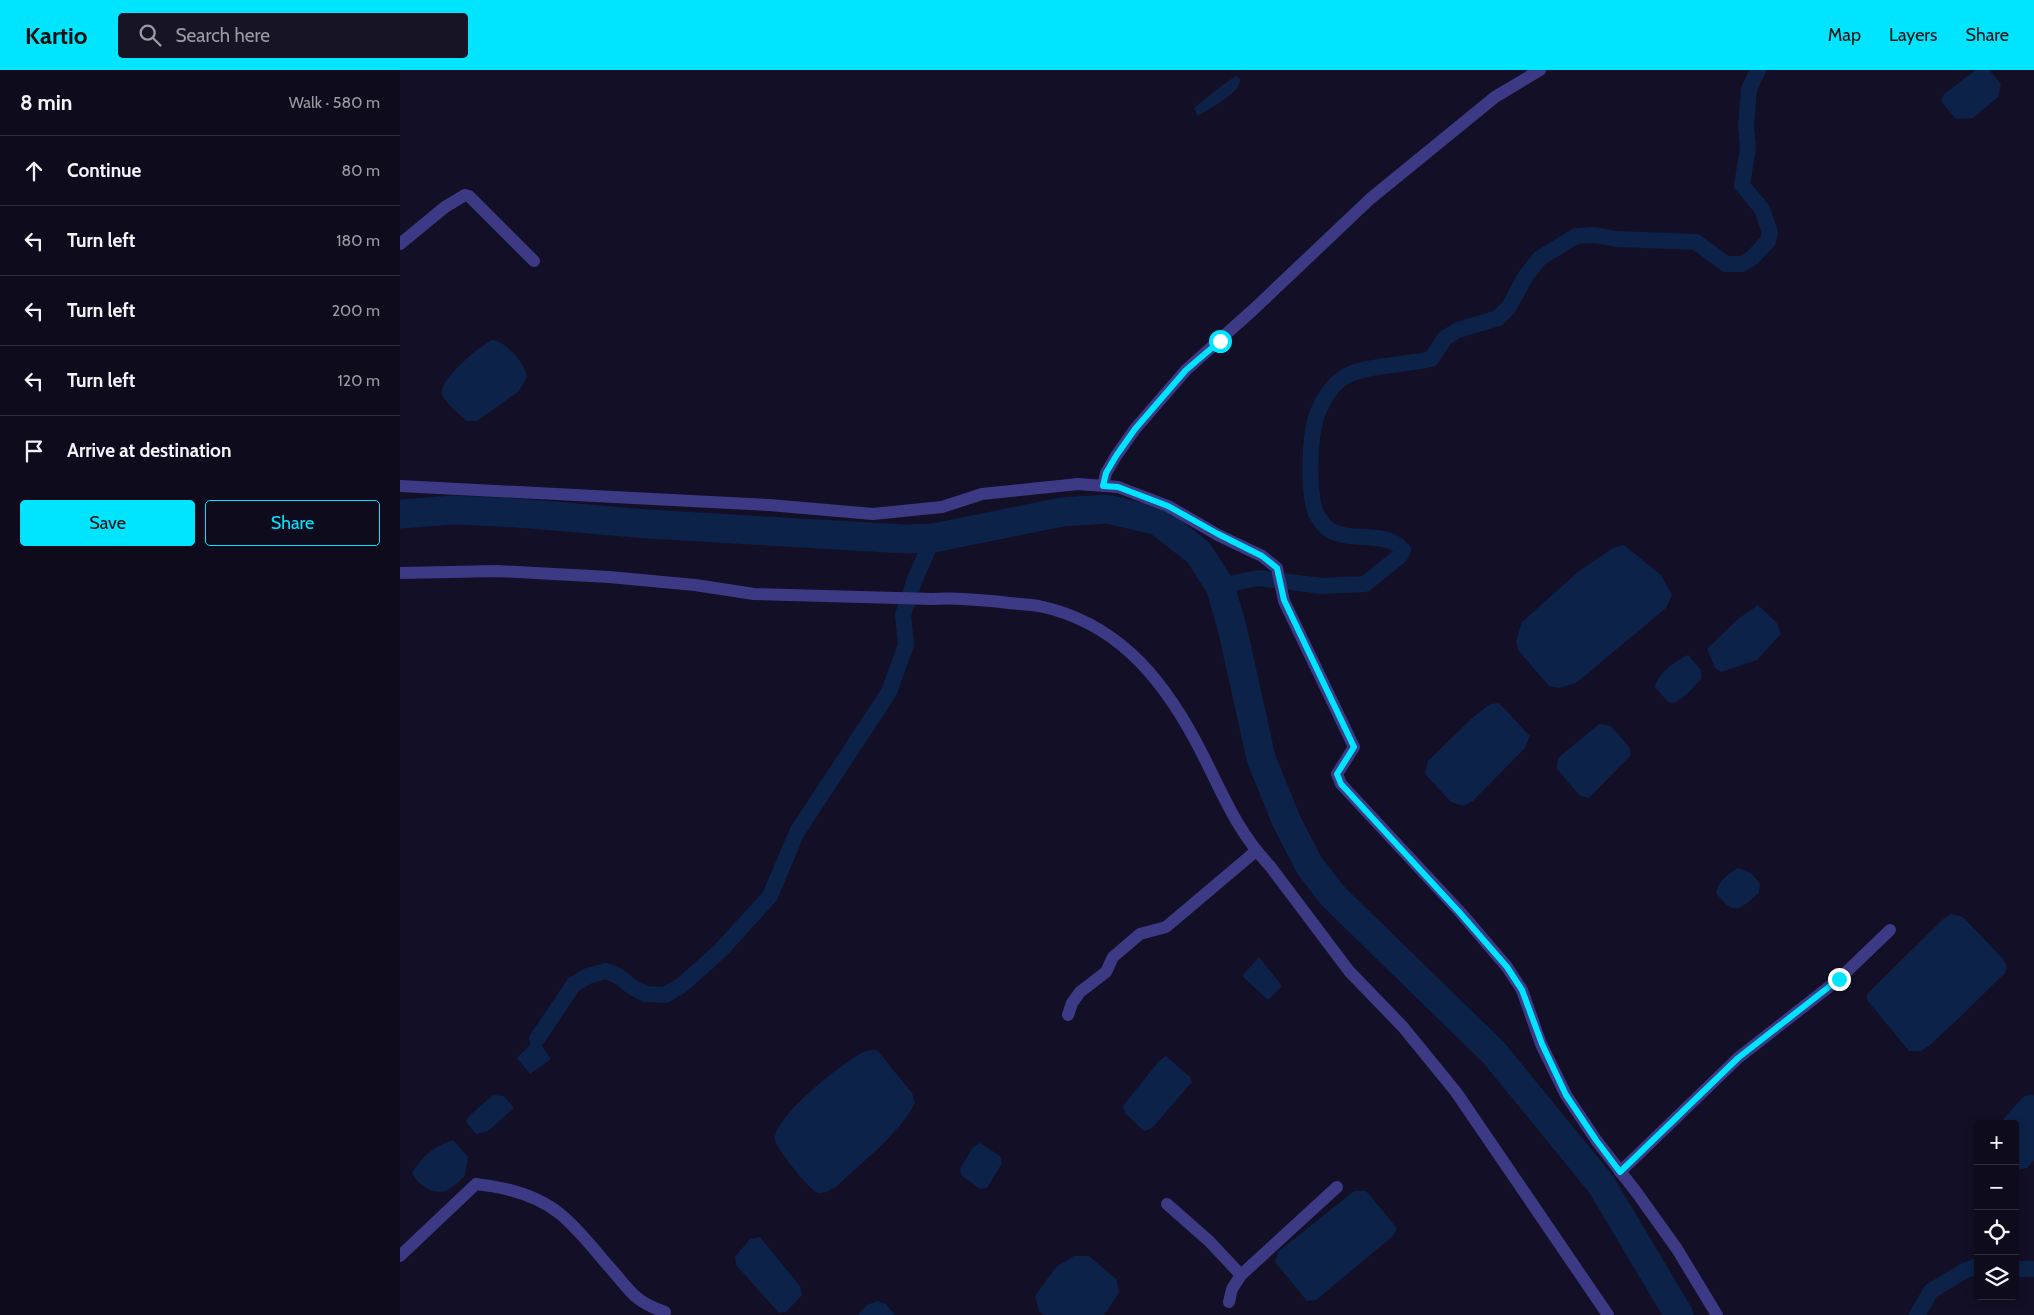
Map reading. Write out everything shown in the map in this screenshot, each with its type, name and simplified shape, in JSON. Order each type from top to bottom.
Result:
[{"type":"street","points":[[1103,486],[1106,473],[1130,436],[1186,370],[1254,309],[1370,199],[1495,97],[1540,70]]},
{"type":"street","points":[[400,244],[445,207],[465,195],[470,196],[534,261]]},
{"type":"street","points":[[400,486],[769,505],[873,514],[942,507],[982,494],[1078,484],[1118,487],[1168,506],[1262,556],[1277,568],[1284,600],[1354,747],[1337,774],[1341,784],[1507,967],[1522,990],[1542,1044],[1566,1095],[1596,1140],[1677,1249],[1717,1315]]},
{"type":"street","points":[[400,573],[498,572],[609,576],[754,594],[898,596],[933,599],[951,597],[1039,606],[1074,617],[1104,633],[1128,649],[1148,669],[1172,702],[1195,739],[1236,823],[1349,971],[1403,1027],[1456,1092],[1608,1315]]},
{"type":"street","points":[[1068,1015],[1072,1003],[1080,992],[1106,972],[1113,957],[1140,934],[1166,927],[1256,851]]},
{"type":"street","points":[[1620,1172],[1738,1058],[1839,979],[1890,930]]},
{"type":"street","points":[[400,1256],[476,1184],[496,1186],[533,1198],[558,1213],[585,1239],[638,1300],[649,1307],[665,1312]]},
{"type":"street","points":[[1229,1302],[1232,1289],[1242,1275],[1338,1187]]},
{"type":"street","points":[[1167,1204],[1209,1241],[1242,1275]]},
{"type":"water","points":[[1976,70],[1989,70],[2001,84],[1998,97],[1973,118],[1956,119],[1941,101],[1944,94]]},
{"type":"water","points":[[1236,76],[1240,79],[1236,89],[1224,100],[1198,116],[1194,108]]},
{"type":"water","points":[[492,340],[504,345],[514,354],[526,371],[527,377],[519,391],[477,421],[466,421],[446,401],[442,394],[443,388],[453,372],[461,364]]},
{"type":"water","points":[[1624,545],[1661,575],[1672,595],[1666,608],[1576,683],[1559,688],[1549,686],[1518,650],[1516,641],[1522,622],[1579,571],[1613,548]]},
{"type":"water","points":[[1758,605],[1777,623],[1781,634],[1757,660],[1721,672],[1715,668],[1707,649],[1738,619]]},
{"type":"water","points":[[1688,655],[1701,670],[1702,678],[1675,703],[1668,702],[1655,687],[1656,682],[1668,668]]},
{"type":"water","points":[[1499,703],[1530,736],[1525,748],[1473,801],[1464,806],[1451,802],[1425,774],[1428,761],[1471,719],[1490,704]]},
{"type":"water","points":[[1599,724],[1611,726],[1629,747],[1631,755],[1589,798],[1580,796],[1557,769],[1558,758]]},
{"type":"water","points":[[1738,868],[1751,873],[1760,884],[1759,893],[1741,907],[1732,908],[1722,901],[1716,893],[1721,881]]},
{"type":"water","points":[[1951,914],[1963,917],[2003,959],[2007,966],[2005,973],[1929,1046],[1921,1051],[1909,1051],[1867,1000],[1867,994],[1942,920]]},
{"type":"water","points":[[1259,957],[1282,986],[1268,1000],[1243,977]]},
{"type":"water","points":[[532,1043],[542,1046],[551,1059],[530,1074],[517,1058]]},
{"type":"water","points":[[877,1050],[912,1093],[915,1103],[900,1126],[868,1158],[836,1187],[818,1193],[801,1177],[781,1151],[775,1140],[777,1130],[797,1104],[843,1065],[866,1051]]},
{"type":"water","points":[[1166,1056],[1190,1077],[1192,1082],[1152,1128],[1144,1131],[1125,1113],[1123,1106],[1159,1061]]},
{"type":"water","points":[[2032,1094],[2034,1096],[2034,1160],[2027,1168],[2019,1170],[2019,1120],[2003,1120],[2023,1097]]},
{"type":"water","points":[[493,1095],[504,1096],[514,1108],[488,1131],[476,1134],[466,1122],[468,1117]]},
{"type":"water","points":[[453,1140],[468,1157],[465,1176],[453,1187],[445,1191],[440,1192],[426,1188],[417,1181],[412,1173],[429,1152]]},
{"type":"water","points":[[980,1143],[1000,1156],[1002,1163],[987,1188],[980,1189],[961,1175],[960,1169],[973,1147]]},
{"type":"water","points":[[1354,1191],[1366,1191],[1397,1228],[1393,1236],[1316,1300],[1307,1301],[1275,1262],[1278,1252]]},
{"type":"water","points":[[760,1237],[800,1286],[802,1295],[786,1312],[779,1313],[736,1265],[735,1257],[750,1239]]},
{"type":"water","points":[[1074,1256],[1089,1256],[1117,1280],[1119,1293],[1104,1315],[1044,1315],[1039,1311],[1035,1296],[1056,1267]]},
{"type":"water","points":[[877,1301],[886,1304],[895,1315],[858,1315],[867,1305]]},
{"type":"waterway","points":[[1220,586],[1258,578],[1322,586],[1365,584],[1400,556],[1403,550],[1387,540],[1347,536],[1328,529],[1315,511],[1310,475],[1311,447],[1315,422],[1320,407],[1329,392],[1346,376],[1375,367],[1431,359],[1445,338],[1458,330],[1498,318],[1509,307],[1525,277],[1540,258],[1576,236],[1594,235],[1616,239],[1696,242],[1726,264],[1742,264],[1752,258],[1768,241],[1770,232],[1762,209],[1742,185],[1748,148],[1746,127],[1749,89],[1758,70]]},
{"type":"waterway","points":[[400,514],[453,510],[519,513],[647,524],[905,539],[933,538],[1062,512],[1107,509],[1158,521],[1198,552],[1220,586],[1232,627],[1261,758],[1286,820],[1309,865],[1333,896],[1494,1053],[1601,1184],[1679,1315]]},
{"type":"waterway","points":[[537,1039],[574,984],[588,976],[606,971],[618,976],[632,987],[646,994],[665,995],[682,985],[721,950],[770,896],[797,832],[889,692],[906,645],[903,615],[915,579],[933,538]]},
{"type":"waterway","points":[[1917,1315],[1931,1291],[1964,1271],[1974,1267]]},
{"type":"waterway","points":[[2019,1269],[2034,1269]]},
{"type":"route","points":[[1220,341],[1186,370],[1169,392],[1135,429],[1106,473],[1103,486],[1118,487],[1168,506],[1262,556],[1277,568],[1284,600],[1354,747],[1337,774],[1341,784],[1507,967],[1522,990],[1542,1044],[1566,1095],[1620,1172],[1738,1058],[1839,979]]}]
